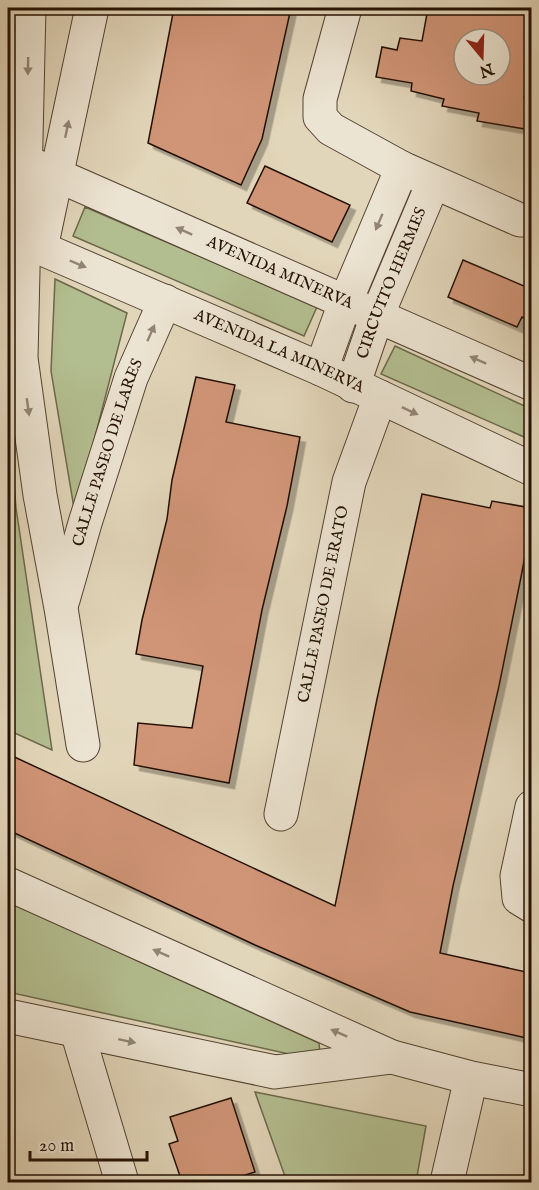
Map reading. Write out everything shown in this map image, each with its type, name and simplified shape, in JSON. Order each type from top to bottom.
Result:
[{"type":"street","name":"CALLE PASEO DE LARES","points":[[29,8],[27,162],[33,245],[21,358],[40,495],[61,608],[82,745]]},
{"type":"street","name":"CALLE PASEO DE LARES","points":[[33,245],[58,174],[92,8]]},
{"type":"street","points":[[345,8],[320,99],[320,117],[331,129],[402,168],[520,220],[531,220]]},
{"type":"street","name":"AVENIDA MINERVA","points":[[27,162],[531,384]]},
{"type":"street","points":[[321,369],[345,303],[402,168]]},
{"type":"street","name":"CIRCUITO HERMES","points":[[366,391],[377,316],[433,183]]},
{"type":"street","name":"AVENIDA LA MINERVA","points":[[33,245],[321,369],[531,469]]},
{"type":"street","name":"CALLE PASEO DE LARES","points":[[61,608],[131,378],[165,301]]},
{"type":"street","name":"CALLE PASEO DE ERATO","points":[[281,814],[366,391]]},
{"type":"street","points":[[531,807],[517,876],[519,898],[531,906]]},
{"type":"street","points":[[8,884],[392,1057],[471,1078],[531,1090]]},
{"type":"street","points":[[8,1016],[275,1072],[392,1057]]},
{"type":"street","points":[[77,1031],[122,1182]]},
{"type":"street","points":[[447,1182],[471,1078]]},
{"type":"green space","points":[[85,207],[317,307],[304,336],[73,236]]},
{"type":"green space","points":[[55,279],[127,313],[75,514],[51,371]]},
{"type":"green space","points":[[395,346],[531,409],[531,440],[381,374]]},
{"type":"green space","points":[[8,410],[16,508],[52,750],[8,730]]},
{"type":"green space","points":[[8,901],[21,904],[138,961],[319,1043],[320,1054],[307,1058],[8,992]]},
{"type":"green space","points":[[255,1092],[426,1126],[416,1182],[287,1182]]},
{"type":"building","points":[[174,8],[291,8],[262,139],[241,185],[148,143]]},
{"type":"building","points":[[428,8],[531,8],[531,61],[524,98],[531,100],[531,130],[477,121],[479,113],[442,106],[444,99],[411,91],[412,83],[376,77],[382,47],[397,50],[400,38],[422,41]]},
{"type":"building","points":[[265,166],[350,205],[332,242],[247,203]]},
{"type":"building","points":[[463,260],[531,289],[531,321],[522,317],[517,327],[448,297]]},
{"type":"building","points":[[196,377],[235,385],[226,422],[300,437],[287,506],[262,610],[229,783],[134,765],[138,723],[192,728],[203,666],[136,654]]},
{"type":"building","points":[[422,494],[490,508],[492,501],[531,508],[531,524],[499,686],[440,953],[531,973],[531,1039],[410,1012],[255,945],[8,830],[8,754],[335,906]]},
{"type":"building","points":[[231,1098],[255,1172],[223,1182],[182,1182],[169,1144],[178,1141],[170,1117]]}]
